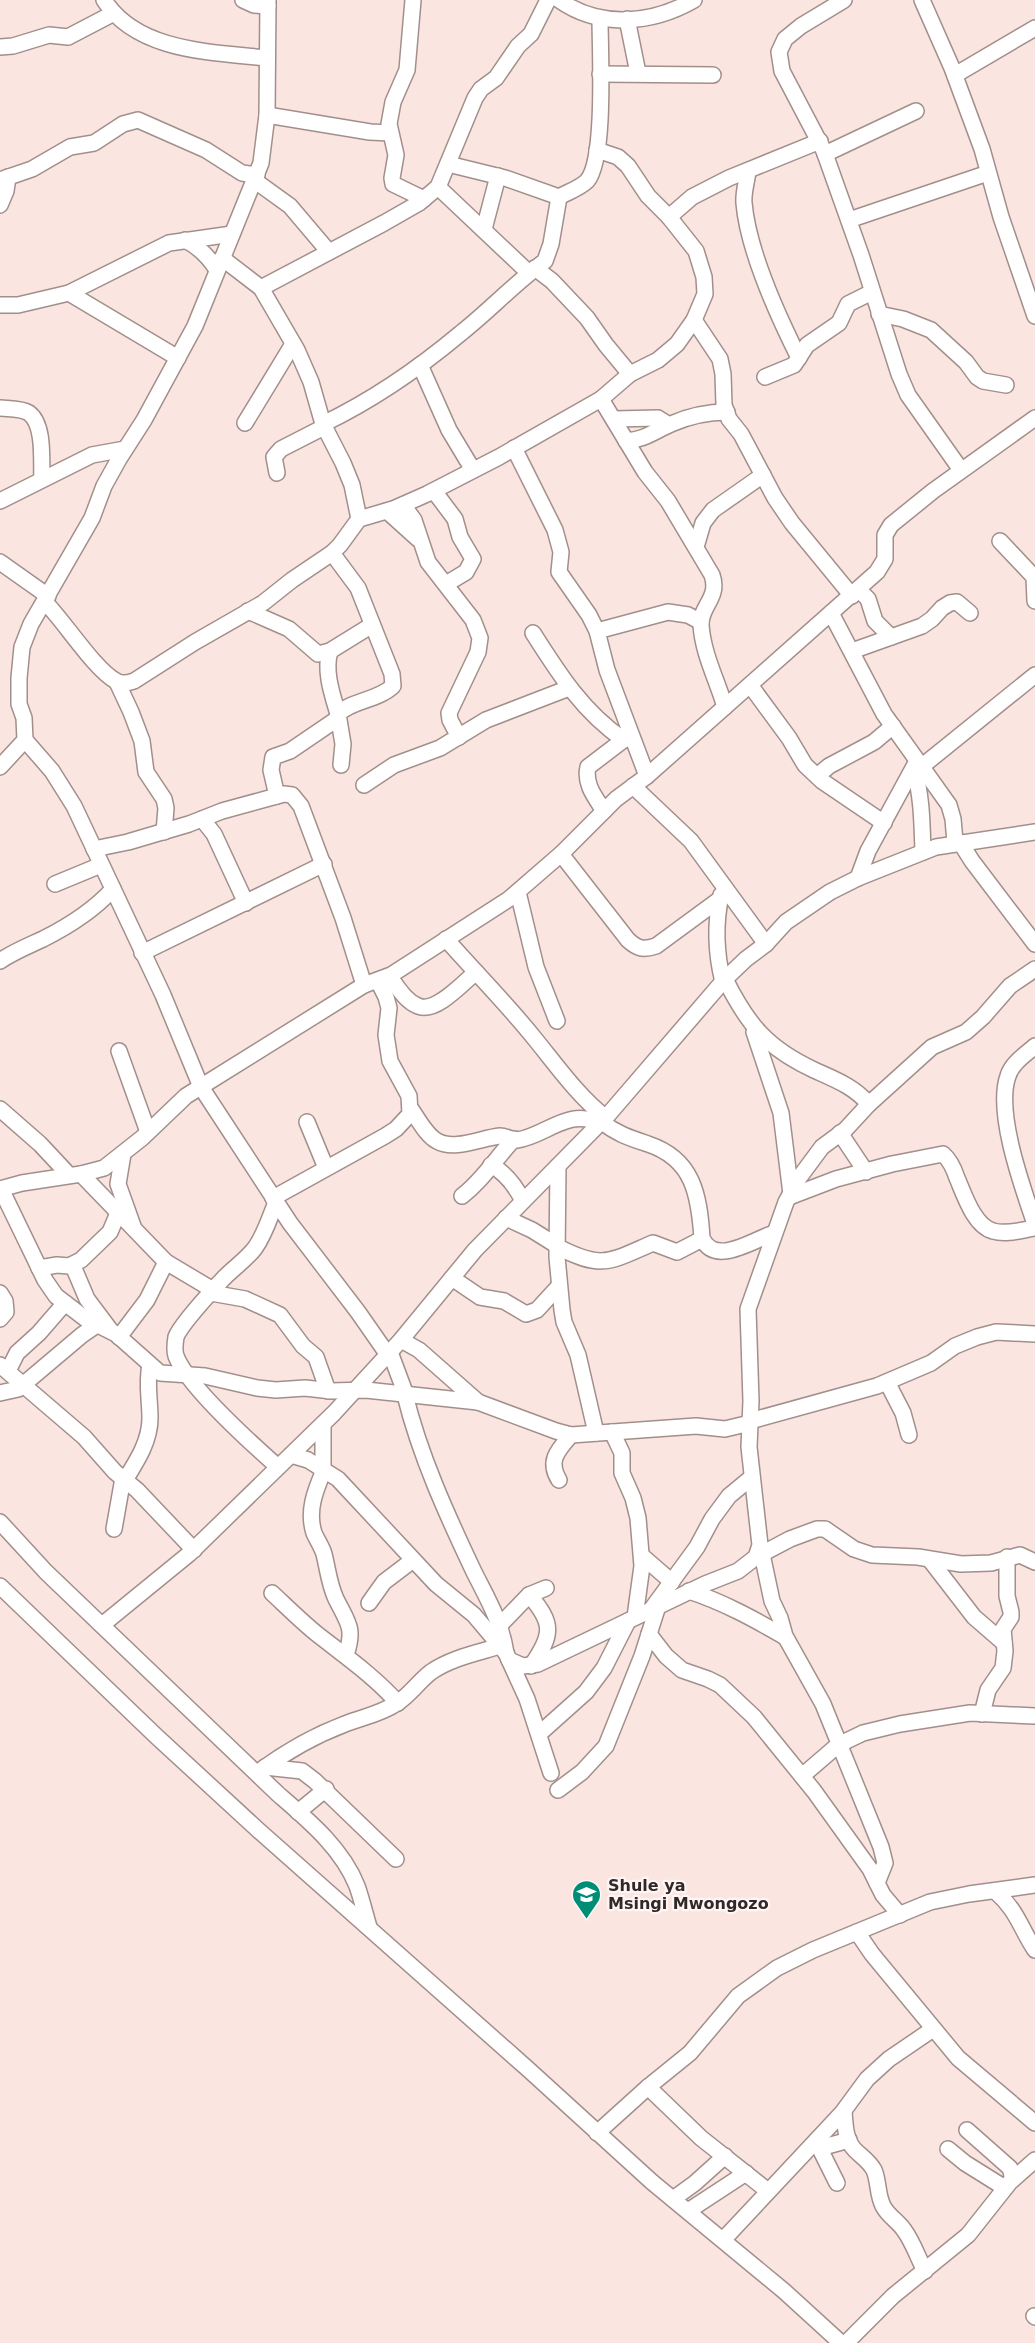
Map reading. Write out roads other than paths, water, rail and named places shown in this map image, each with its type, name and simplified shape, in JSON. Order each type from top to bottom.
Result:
[{"type":"street","points":[[104,0],[114,13],[132,28],[165,44],[267,58]]},
{"type":"street","points":[[243,0],[254,5],[268,3],[267,115],[261,163],[195,326],[144,420],[104,486],[92,518],[31,624],[22,647],[19,704],[24,718],[25,740],[36,750],[62,784],[163,995],[201,1087],[275,1200],[389,1354],[436,1485],[500,1625],[505,1653],[523,1666],[531,1666],[738,1571],[759,1555],[790,1539],[817,1529],[825,1529],[854,1549],[872,1555],[918,1557],[961,1564],[991,1563],[1020,1555],[1035,1562]]},
{"type":"street","points":[[413,0],[407,70],[393,102],[388,124],[396,155],[393,184],[424,199]]},
{"type":"street","points":[[261,288],[384,223],[424,199],[438,187],[467,116],[481,89],[496,78],[518,46],[531,34],[548,0]]},
{"type":"street","points":[[559,0],[571,9],[606,20],[675,11],[694,0]]},
{"type":"street","points":[[844,0],[801,26],[785,39],[779,52],[782,71],[823,148],[849,220],[898,374],[908,395],[961,470]]},
{"type":"street","points":[[922,0],[955,75],[1001,217],[1031,290],[1035,316]]},
{"type":"street","points":[[0,47],[13,46],[49,35],[68,37],[114,13]]},
{"type":"street","points":[[448,164],[498,176],[559,197],[587,181],[594,171],[597,150],[600,18]]},
{"type":"street","points":[[627,19],[638,73]]},
{"type":"street","points":[[955,75],[1035,28]]},
{"type":"street","points":[[600,74],[713,75]]},
{"type":"street","points":[[669,217],[692,197],[729,178],[823,148],[915,111]]},
{"type":"street","points":[[267,115],[370,132],[390,133]]},
{"type":"street","points":[[0,205],[6,191],[4,178],[32,169],[70,147],[94,143],[123,124],[138,120],[206,150],[242,173],[255,178],[290,206],[329,252]]},
{"type":"street","points":[[117,682],[125,684],[134,681],[263,603],[292,579],[332,553],[359,519],[387,511],[434,491],[601,399],[630,374],[670,352],[686,334],[705,294],[704,277],[696,251],[669,217],[648,196],[628,166],[618,157],[597,150]]},
{"type":"street","points":[[748,171],[743,200],[748,229],[760,268],[799,358]]},
{"type":"street","points":[[849,220],[988,173]]},
{"type":"street","points":[[484,230],[498,176]]},
{"type":"street","points":[[438,187],[532,271],[552,281],[587,318],[630,374]]},
{"type":"street","points":[[277,473],[274,457],[281,449],[359,406],[420,365],[462,333],[545,261],[551,244],[559,197]]},
{"type":"street","points":[[0,305],[18,305],[69,293],[169,243],[232,234]]},
{"type":"street","points":[[185,240],[208,258],[261,288],[293,344],[311,382],[323,425],[352,485],[359,519]]},
{"type":"street","points":[[765,377],[786,370],[799,358],[807,345],[839,323],[848,304],[872,292]]},
{"type":"street","points":[[69,293],[178,358]]},
{"type":"street","points":[[879,314],[903,319],[931,330],[966,362],[977,377],[983,381],[1006,385]]},
{"type":"street","points":[[694,320],[720,359],[727,412],[775,498],[792,523],[855,593],[868,599],[875,621],[891,637]]},
{"type":"street","points":[[245,423],[293,344]]},
{"type":"street","points":[[420,365],[449,430],[473,470]]},
{"type":"street","points":[[601,399],[626,441],[687,531],[715,585],[700,622],[706,655],[725,707]]},
{"type":"street","points":[[0,408],[22,410],[30,413],[35,421],[39,430],[42,478]]},
{"type":"street","points":[[626,441],[643,438],[697,415],[727,412]]},
{"type":"street","points":[[614,419],[658,418],[669,425]]},
{"type":"street","points":[[115,1334],[100,1326],[95,1326],[56,1296],[39,1268],[0,1189],[104,1168],[123,1154],[186,1096],[446,939],[518,892],[561,854],[604,811],[647,776],[877,572],[885,559],[885,534],[891,525],[961,470],[1035,418]]},
{"type":"street","points":[[514,448],[555,530],[561,552],[559,572],[589,615],[597,631],[628,737],[647,776]]},
{"type":"street","points":[[2,496],[93,455],[125,449]]},
{"type":"street","points":[[696,547],[703,523],[709,516],[728,498],[764,475]]},
{"type":"street","points":[[434,491],[455,519],[460,537],[473,559],[466,572],[446,585]]},
{"type":"street","points":[[403,505],[414,520],[428,562],[473,620],[480,638],[478,652],[449,713],[450,720],[459,736]]},
{"type":"street","points":[[387,511],[420,540]]},
{"type":"street","points":[[687,531],[709,516]]},
{"type":"street","points":[[1000,542],[1034,577],[1035,601]]},
{"type":"street","points":[[276,796],[271,770],[273,757],[290,751],[338,716],[343,709],[379,696],[393,686],[392,674],[358,588],[332,553]]},
{"type":"street","points":[[0,562],[46,599],[93,660],[117,682],[142,741],[146,772],[164,800],[166,808],[164,832]]},
{"type":"street","points":[[852,651],[922,626],[950,603],[957,602],[970,613]]},
{"type":"street","points":[[248,611],[289,629],[318,654],[330,651],[372,625]]},
{"type":"street","points":[[597,631],[669,612],[688,615],[700,622]]},
{"type":"street","points":[[831,613],[864,678],[917,766],[952,810],[958,842],[1035,944]]},
{"type":"street","points":[[533,633],[569,688],[605,727],[628,737]]},
{"type":"street","points":[[330,651],[329,680],[343,744],[341,765]]},
{"type":"street","points":[[858,878],[868,851],[917,766],[1035,675]]},
{"type":"street","points":[[750,685],[789,738],[804,765],[884,823]]},
{"type":"street","points":[[364,784],[394,765],[440,748],[486,720],[569,688]]},
{"type":"street","points":[[817,776],[829,766],[874,742],[893,726]]},
{"type":"street","points":[[604,811],[586,776],[588,767],[628,737]]},
{"type":"street","points":[[2,760],[25,740]]},
{"type":"street","points":[[917,766],[923,852]]},
{"type":"street","points":[[633,786],[691,841],[722,893],[766,944]]},
{"type":"street","points":[[94,849],[164,832],[222,811],[276,796],[292,795],[301,806],[324,864],[386,997],[389,1008],[387,1035],[390,1061],[409,1096],[410,1114],[396,1129],[275,1200],[267,1226],[254,1249],[212,1292],[177,1335],[176,1354],[189,1376],[251,1443],[278,1467]]},
{"type":"street","points":[[202,819],[214,834],[246,903]]},
{"type":"street","points":[[102,1625],[194,1550],[322,1424],[389,1354],[475,1250],[602,1121],[724,980],[766,944],[786,922],[830,892],[923,852],[958,842],[1035,832]]},
{"type":"street","points":[[561,854],[628,940],[638,949],[644,950],[656,945],[722,893]]},
{"type":"street","points":[[142,953],[324,864]]},
{"type":"street","points":[[55,884],[101,865]]},
{"type":"street","points":[[0,961],[13,952],[77,920],[99,904],[112,889]]},
{"type":"street","points":[[518,892],[536,968],[557,1021]]},
{"type":"street","points":[[722,893],[716,927],[719,966],[741,1011],[768,1042],[812,1069],[844,1082],[869,1104]]},
{"type":"street","points":[[446,939],[522,1023],[558,1070],[602,1121],[618,1134],[672,1154],[687,1171],[695,1191],[702,1239],[711,1250],[718,1252],[744,1247],[774,1233]]},
{"type":"street","points":[[877,1883],[885,1863],[884,1856],[823,1704],[785,1637],[759,1555],[760,1534],[748,1447],[750,1422],[748,1310],[774,1233],[790,1196],[812,1158],[932,1047],[966,1032],[983,1017],[1010,986],[1035,969]]},
{"type":"street","points":[[377,981],[416,1006],[426,1009],[437,1004],[476,972]]},
{"type":"street","points":[[752,1026],[781,1113],[790,1196]]},
{"type":"street","points":[[790,1196],[836,1179],[892,1164],[943,1154],[952,1165],[977,1218],[984,1226],[992,1231],[1006,1232],[1035,1226],[1011,1146],[1005,1086],[1008,1074],[1015,1064],[1035,1046]]},
{"type":"street","points":[[119,1051],[148,1132]]},
{"type":"street","points":[[0,1109],[118,1213],[166,1262],[212,1292],[245,1299],[280,1315],[303,1346],[316,1357],[328,1391]]},
{"type":"street","points":[[411,1109],[429,1134],[435,1140],[443,1143],[454,1144],[504,1136],[514,1140]]},
{"type":"street","points":[[462,1196],[475,1186],[514,1140],[574,1119],[586,1118],[602,1121]]},
{"type":"street","points":[[307,1122],[326,1168]]},
{"type":"street","points":[[840,1132],[866,1172]]},
{"type":"street","points":[[123,1154],[118,1184],[135,1230]]},
{"type":"street","points":[[491,1166],[505,1174],[523,1200]]},
{"type":"street","points":[[539,1734],[586,1692],[604,1668],[632,1619],[640,1591],[642,1556],[639,1518],[622,1473],[622,1453],[604,1432],[576,1348],[564,1322],[556,1245],[558,1166]]},
{"type":"street","points":[[39,1268],[57,1265],[73,1266],[110,1232],[118,1213]]},
{"type":"street","points":[[506,1218],[584,1259],[601,1262],[615,1260],[652,1243],[677,1252],[702,1239]]},
{"type":"street","points":[[115,1334],[147,1300],[166,1262]]},
{"type":"street","points":[[73,1266],[87,1299],[115,1334],[160,1373],[205,1376],[257,1388],[328,1391],[376,1390],[478,1402],[571,1435],[696,1426],[725,1429],[887,1382],[931,1363],[956,1346],[977,1337],[996,1332],[1035,1334]]},
{"type":"street","points":[[452,1278],[480,1297],[504,1301],[526,1314],[537,1310],[559,1286]]},
{"type":"street","points":[[0,1293],[5,1301],[6,1312],[0,1319]]},
{"type":"street","points":[[65,1303],[4,1368],[84,1437],[194,1550]]},
{"type":"street","points":[[0,1394],[18,1389],[95,1326]]},
{"type":"street","points":[[401,1340],[418,1350],[478,1402]]},
{"type":"street","points":[[114,1529],[124,1479],[143,1450],[150,1421],[148,1377],[150,1365]]},
{"type":"street","points":[[887,1382],[903,1413],[909,1435]]},
{"type":"street","points":[[322,1424],[323,1470],[311,1509],[312,1522],[325,1558],[330,1583],[349,1622],[351,1640],[346,1655]]},
{"type":"street","points":[[559,1480],[553,1469],[553,1461],[571,1435]]},
{"type":"street","points":[[291,1455],[303,1457],[338,1479],[436,1584],[474,1615],[505,1653],[527,1699],[551,1773]]},
{"type":"street","points":[[558,1790],[582,1772],[606,1746],[649,1634],[655,1608],[729,1496],[752,1477]]},
{"type":"street","points":[[0,1522],[46,1572],[261,1770],[298,1812],[314,1825],[337,1852],[356,1885],[369,1927]]},
{"type":"street","points":[[642,1556],[671,1582],[688,1592],[709,1598],[752,1617],[785,1637]]},
{"type":"street","points":[[982,1714],[988,1690],[1003,1668],[1003,1629],[1011,1617],[1007,1596],[1007,1557]]},
{"type":"street","points":[[369,1603],[384,1582],[413,1560]]},
{"type":"street","points":[[930,1560],[974,1617],[1004,1643]]},
{"type":"street","points":[[0,1586],[156,1736],[597,2133],[841,2343]]},
{"type":"street","points":[[500,1625],[529,1595],[546,1588]]},
{"type":"street","points":[[272,1593],[316,1633],[346,1655],[385,1689],[398,1703]]},
{"type":"street","points":[[529,1595],[544,1614],[548,1624],[543,1645],[531,1666]]},
{"type":"street","points":[[649,1634],[666,1656],[682,1670],[720,1686],[754,1717],[802,1776],[870,1869],[883,1896],[900,1915]]},
{"type":"street","points":[[261,1770],[292,1749],[346,1723],[372,1716],[398,1703],[430,1673],[445,1664],[505,1653]]},
{"type":"street","points":[[802,1776],[838,1745],[863,1733],[960,1714],[1034,1717]]},
{"type":"street","points":[[292,1749],[311,1778]]},
{"type":"street","points":[[261,1770],[302,1771],[326,1790],[396,1859]]},
{"type":"street","points":[[298,1812],[326,1790]]},
{"type":"street","points":[[597,2133],[648,2086],[690,2053],[738,1996],[757,1981],[813,1950],[930,1902],[1035,1885]]},
{"type":"street","points":[[995,1891],[1009,1903],[1035,1950]]},
{"type":"street","points":[[857,1932],[872,1954],[958,2058],[1035,2122]]},
{"type":"street","points":[[723,2240],[768,2191],[818,2144],[867,2079],[913,2041],[933,2029]]},
{"type":"street","points":[[648,2086],[701,2138],[768,2191]]},
{"type":"street","points":[[844,2111],[849,2140],[854,2150],[873,2168],[882,2203],[887,2213],[902,2226],[925,2271]]},
{"type":"street","points":[[967,2130],[1010,2168],[1009,2184]]},
{"type":"street","points":[[818,2144],[849,2140]]},
{"type":"street","points":[[818,2144],[837,2183]]},
{"type":"street","points":[[948,2149],[965,2163],[1009,2184]]},
{"type":"street","points":[[673,2199],[725,2156]]},
{"type":"street","points":[[846,2343],[893,2296],[968,2235],[1009,2184],[1030,2164],[1017,2158],[1000,2159]]},
{"type":"street","points":[[688,2211],[746,2173]]},
{"type":"place","name":"Shule ya Msingi Mwongozo","points":[[587,1920]]}]
